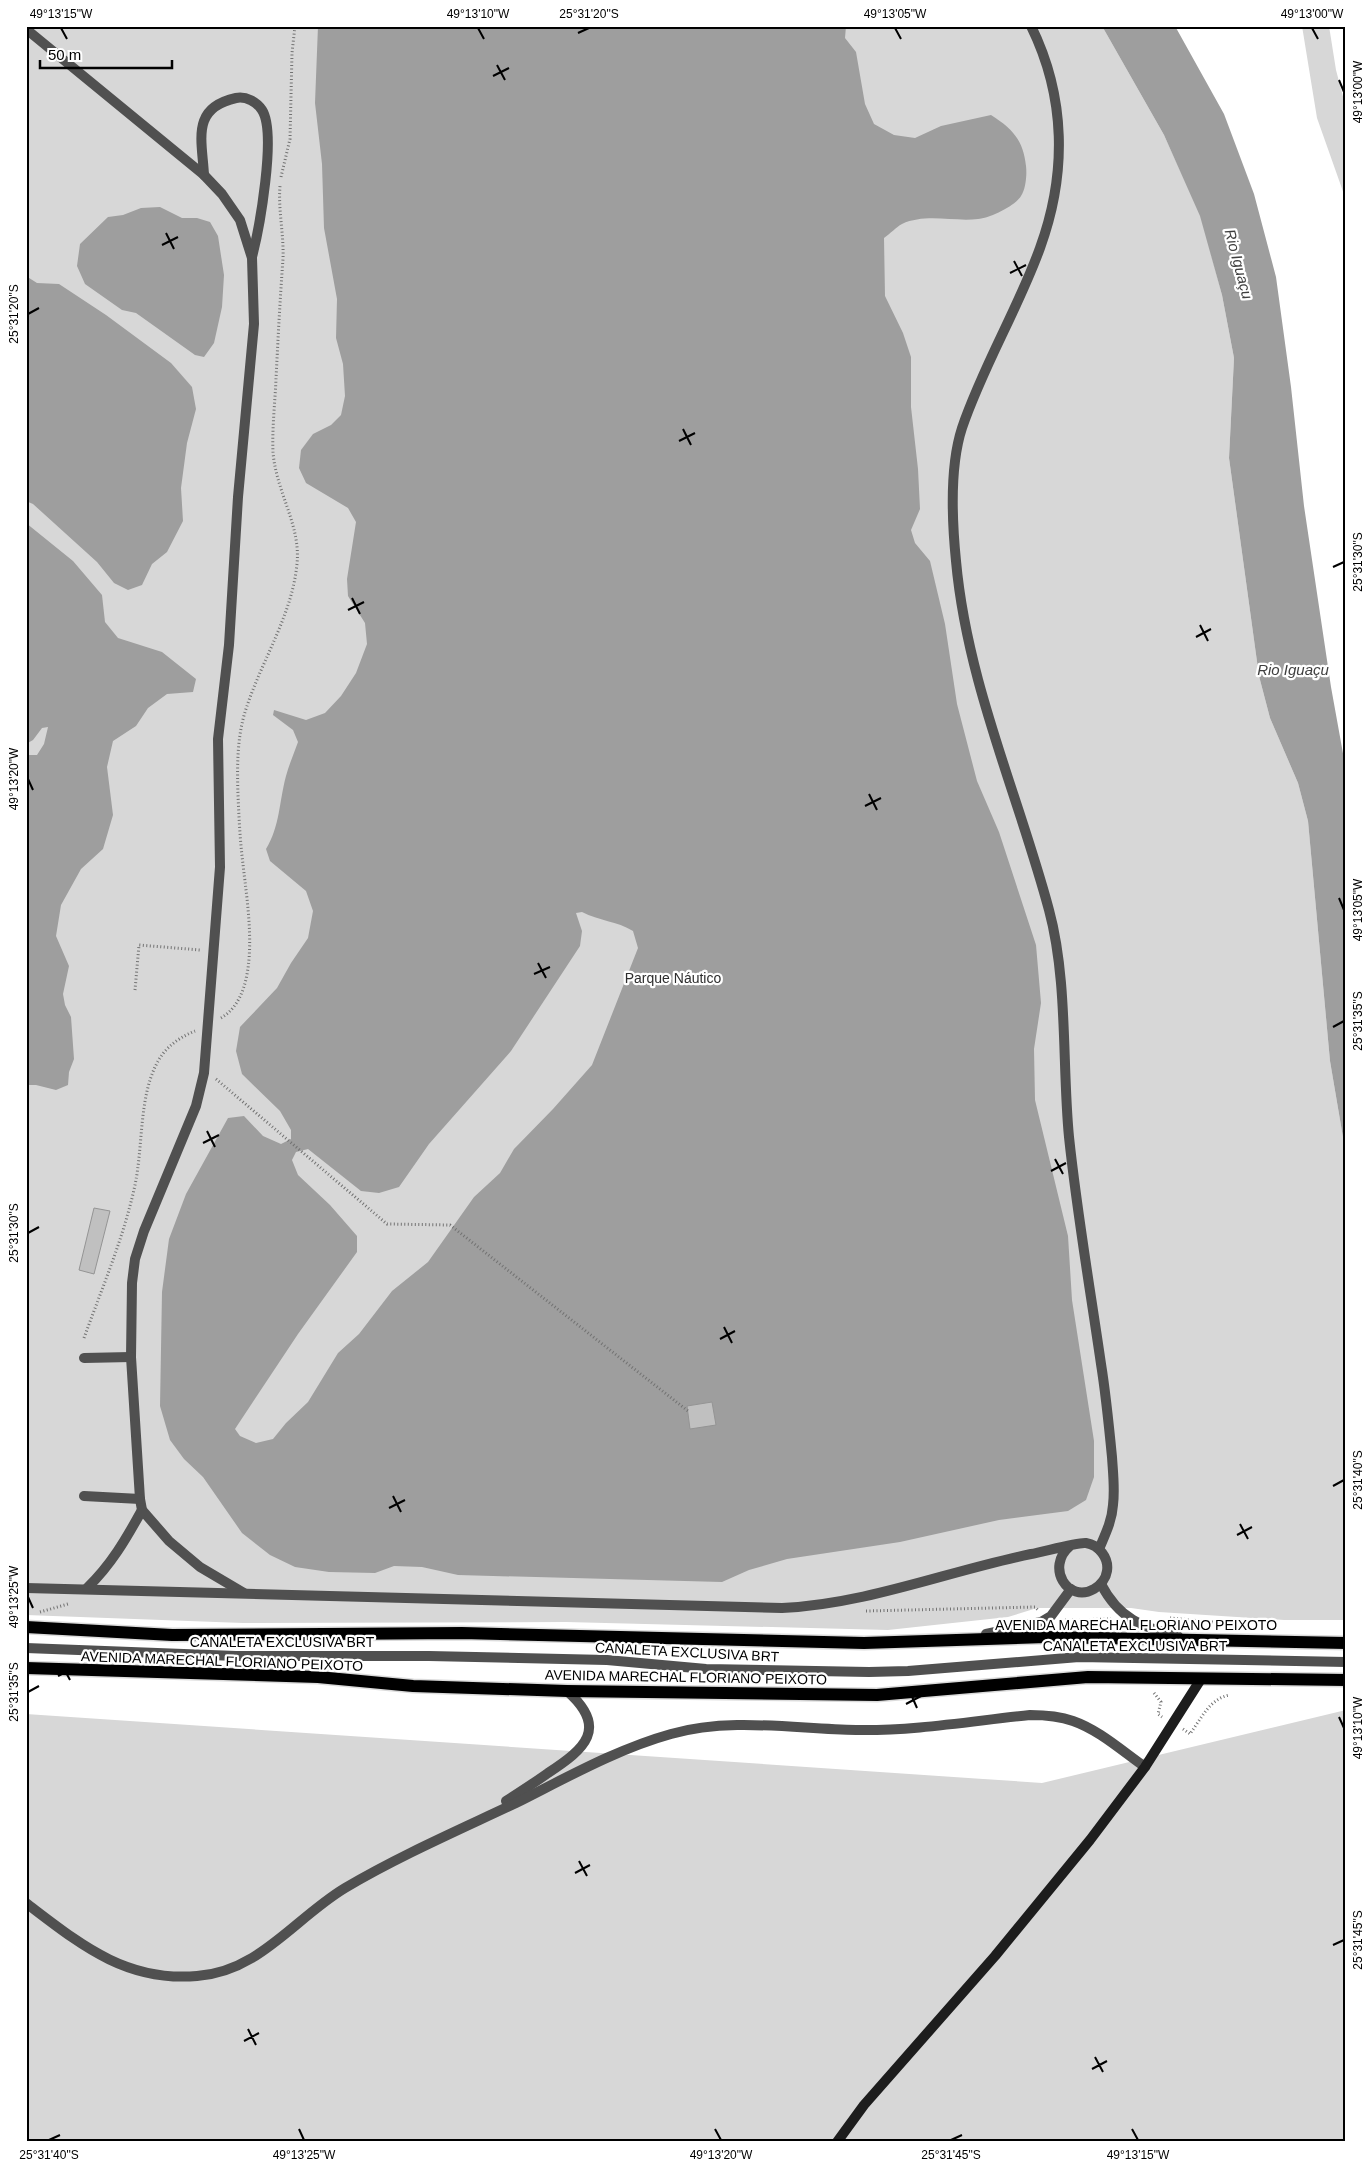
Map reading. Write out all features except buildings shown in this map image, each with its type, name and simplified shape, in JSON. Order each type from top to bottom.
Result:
[{"type":"main road","name":"AVENIDA MARECHAL FLORIANO PEIXOTO","points":[[26,1627],[172,1635],[462,1633],[864,1643],[1046,1637],[1186,1638],[1341,1643]]},
{"type":"main road","name":"AVENIDA MARECHAL FLORIANO PEIXOTO","points":[[26,1668],[318,1677],[414,1686],[567,1691],[877,1695],[1088,1678],[1341,1680]]},
{"type":"street","points":[[836,2142],[876,2091],[1029,1916],[1090,1840],[1145,1767],[1201,1679]]},
{"type":"lane","points":[[1031,26],[1038,40],[1048,71],[1059,115],[1059,166],[1054,201],[1040,248],[961,432],[952,507],[956,565],[965,624],[998,749],[1050,914],[1057,950],[1069,1137],[1108,1412],[1114,1504],[1110,1523],[1099,1549]]},
{"type":"lane","points":[[28,35],[204,175],[222,194],[240,220],[252,258],[254,324],[238,497],[228,645],[218,739],[220,867],[215,951],[204,1073],[196,1106],[144,1231],[135,1259],[132,1283],[131,1356],[142,1510],[170,1541],[200,1568],[244,1592]]},
{"type":"lane","points":[[204,175],[202,127],[209,110],[221,102],[240,98],[254,101],[262,111],[268,125],[269,144],[257,240],[252,258]]},
{"type":"lane","points":[[84,1358],[131,1356]]},
{"type":"lane","points":[[84,1496],[140,1499]]},
{"type":"lane","points":[[87,1588],[103,1573],[116,1556],[142,1510]]},
{"type":"lane","points":[[26,1588],[244,1592],[782,1608],[806,1606],[855,1597],[1018,1557],[1070,1546],[1085,1543],[1099,1549],[1104,1555],[1107,1570],[1101,1584],[1087,1592],[1071,1589],[1061,1578],[1058,1564],[1060,1557],[1070,1546]]},
{"type":"lane","points":[[1101,1584],[1115,1608],[1129,1618],[1151,1629],[1186,1638]]},
{"type":"lane","points":[[951,1641],[1018,1629],[1041,1622],[1051,1616],[1071,1589]]},
{"type":"lane","name":"CANALETA EXCLUSIVA BRT","points":[[26,1648],[236,1656],[429,1656],[607,1660],[706,1669],[869,1672],[908,1671],[1079,1657],[1341,1662]]},
{"type":"lane","points":[[472,1824],[565,1762],[583,1747],[588,1735],[587,1714],[567,1691]]},
{"type":"lane","points":[[26,1903],[77,1941],[124,1967],[145,1974],[198,1976],[224,1972],[261,1954],[342,1890],[472,1824],[636,1746],[672,1733],[703,1727],[747,1726],[887,1730],[1030,1715],[1051,1715],[1073,1721],[1092,1731],[1145,1767]]},
{"type":"path","points":[[84,1338],[135,1186],[149,1082],[156,1065],[163,1052],[173,1042],[226,1014],[236,1003],[243,987],[249,957],[250,932],[239,832],[237,765],[240,734],[246,708],[287,609],[297,564],[297,542],[291,518],[279,487],[273,449],[283,256],[281,176],[290,139],[292,53],[295,26]]},
{"type":"path","points":[[135,990],[139,945],[215,951]]},
{"type":"path","points":[[204,1073],[218,1080],[302,1154],[387,1224],[450,1225],[688,1411]]},
{"type":"path","points":[[1063,1620],[1111,1619]]},
{"type":"path","points":[[1190,1734],[1212,1704],[1219,1698],[1237,1695]]},
{"type":"green space","name":"Parque Náutico","points":[[26,26],[1102,26],[1164,135],[1201,216],[1222,295],[1234,358],[1229,458],[1259,676],[1270,718],[1298,783],[1308,821],[1330,1061],[1346,1155],[1346,1620],[1284,1620],[1159,1612],[1131,1608],[1037,1608],[1008,1617],[888,1630],[566,1622],[243,1623],[26,1615]]},
{"type":"green space","points":[[1302,26],[1329,26],[1336,70],[1346,108],[1346,200],[1317,118]]},
{"type":"green space","points":[[1346,1710],[1346,2142],[26,2142],[26,1714],[1042,1783]]},
{"type":"water","points":[[318,26],[846,26],[845,38],[856,52],[865,104],[874,124],[894,135],[915,138],[941,126],[991,115],[1016,136],[1025,157],[1026,169],[1025,186],[1018,200],[995,214],[983,218],[969,220],[930,218],[900,225],[884,238],[885,296],[903,333],[911,357],[911,407],[918,469],[920,509],[911,530],[915,543],[930,561],[945,624],[957,704],[977,781],[999,832],[1036,945],[1041,1003],[1034,1049],[1035,1100],[1068,1236],[1072,1300],[1094,1441],[1094,1477],[1086,1500],[1068,1511],[999,1520],[900,1542],[787,1559],[749,1570],[722,1582],[458,1575],[422,1567],[394,1566],[375,1573],[329,1572],[295,1567],[270,1555],[242,1533],[203,1477],[184,1459],[170,1440],[160,1406],[162,1292],[169,1239],[186,1194],[228,1118],[244,1116],[263,1136],[281,1144],[291,1139],[291,1130],[280,1111],[242,1074],[236,1051],[240,1027],[277,988],[308,938],[313,911],[306,891],[270,861],[266,849],[274,832],[286,776],[298,742],[293,730],[273,715],[274,710],[306,720],[325,713],[341,696],[356,673],[367,644],[365,623],[348,596],[347,579],[356,522],[348,508],[306,483],[299,468],[301,450],[313,434],[331,425],[341,415],[345,396],[343,364],[336,338],[337,299],[324,228],[322,164],[315,103]],"holes":[[[582,912],[621,925],[633,931],[638,948],[592,1065],[514,1149],[500,1173],[474,1197],[428,1262],[392,1291],[359,1334],[338,1353],[308,1402],[286,1423],[273,1439],[256,1443],[240,1436],[235,1429],[298,1334],[357,1252],[357,1236],[330,1205],[298,1175],[292,1160],[296,1152],[308,1149],[361,1191],[379,1193],[399,1187],[429,1144],[511,1051],[580,946],[582,931],[576,913]]]},
{"type":"water","name":"Rio Iguaçu","points":[[1102,26],[1175,26],[1224,114],[1254,194],[1276,277],[1291,387],[1304,506],[1331,687],[1346,770],[1346,1155],[1330,1061],[1308,821],[1298,783],[1270,718],[1259,676],[1229,458],[1234,358],[1222,295],[1200,216],[1164,135]]},
{"type":"water","points":[[160,207],[182,218],[197,218],[210,222],[218,236],[224,275],[222,307],[214,343],[204,357],[195,355],[136,313],[122,310],[85,284],[77,266],[80,244],[108,217],[123,215],[141,208]]},
{"type":"water","points":[[26,276],[37,283],[59,284],[106,315],[171,363],[192,387],[196,409],[187,443],[181,488],[183,521],[167,552],[152,564],[142,585],[128,590],[114,583],[97,562],[33,504],[26,501]]},
{"type":"water","points":[[26,523],[73,561],[102,595],[105,622],[118,638],[162,652],[196,679],[193,692],[167,694],[148,708],[136,726],[113,741],[107,767],[113,815],[103,849],[81,869],[61,905],[56,936],[69,966],[63,994],[65,1005],[71,1017],[74,1059],[69,1072],[68,1085],[56,1090],[36,1085],[26,1085],[26,755],[37,755],[44,744],[48,727],[42,728],[33,740],[26,744]]}]
